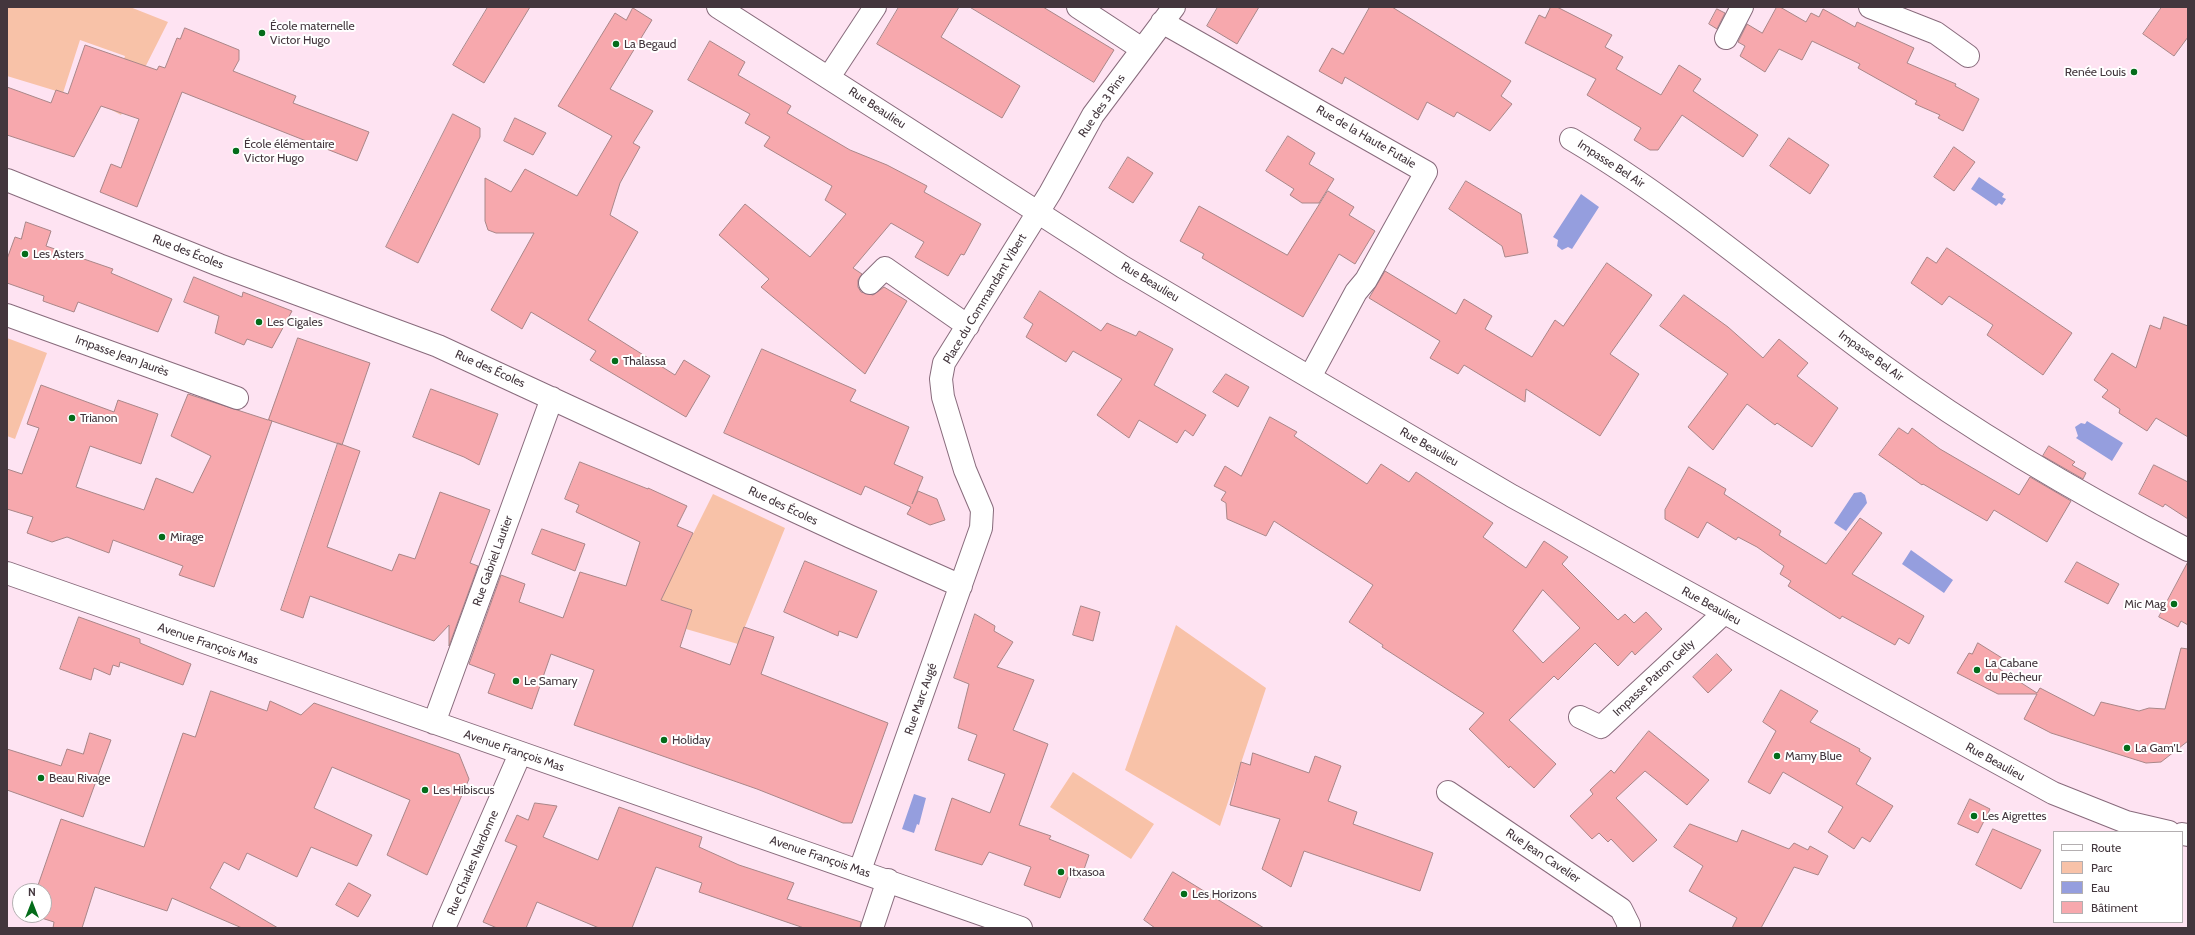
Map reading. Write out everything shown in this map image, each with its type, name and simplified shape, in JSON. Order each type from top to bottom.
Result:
[{"type":"street","name":"Rue Beaulieu","points":[[718,7],[1123,267],[1512,496],[2053,793],[2126,822],[2165,831]]},
{"type":"street","points":[[829,77],[875,7]]},
{"type":"street","points":[[1078,7],[1142,49]]},
{"type":"street","points":[[1726,38],[1742,7]]},
{"type":"street","points":[[1870,7],[1936,33],[1968,56]]},
{"type":"street","name":"Rue des 3 Pins","points":[[1038,212],[1093,115],[1168,14]]},
{"type":"street","name":"Rue de la Haute Futaie","points":[[1168,14],[1426,172],[1366,280],[1356,292],[1310,377]]},
{"type":"street","name":"Impasse Bel Air","points":[[1571,139],[1619,168],[1682,212],[1883,366],[2015,455],[2107,508],[2188,550]]},
{"type":"street","name":"Rue des Écoles","points":[[7,180],[219,265],[438,346],[851,537],[961,586]]},
{"type":"street","name":"Place du Commandant Vibert","points":[[981,528],[982,510],[965,470],[945,404],[941,379],[944,363],[1038,212]]},
{"type":"street","points":[[870,283],[885,268],[968,326]]},
{"type":"street","name":"Impasse Jean Jaurès","points":[[7,315],[237,398]]},
{"type":"street","name":"Rue Gabriel Lautier","points":[[434,723],[552,398]]},
{"type":"street","name":"Rue Marc Augé","points":[[860,870],[981,528]]},
{"type":"street","name":"Avenue François Mas","points":[[7,573],[520,754],[860,870],[1021,928]]},
{"type":"street","name":"Impasse Patron Gelly","points":[[1580,717],[1601,727],[1724,613]]},
{"type":"street","name":"Rue Charles Nardonne","points":[[444,928],[520,754]]},
{"type":"street","name":"Rue Jean Cavelier","points":[[1448,792],[1621,909],[1629,925],[1628,928]]},
{"type":"street","points":[[872,928],[888,880]]},
{"type":"green space","points":[[7,7],[130,7],[168,22],[121,115],[108,108],[125,56],[80,40],[63,93],[7,76]]},
{"type":"green space","points":[[7,338],[47,353],[15,439],[7,436]]},
{"type":"green space","points":[[713,494],[785,528],[738,644],[686,629],[692,610],[661,600]]},
{"type":"green space","points":[[1176,625],[1266,688],[1220,826],[1125,770]]},
{"type":"green space","points":[[1073,772],[1154,824],[1131,859],[1050,807]]},
{"type":"water","points":[[1979,177],[2004,194],[2002,197],[2006,199],[2002,205],[1999,203],[1996,206],[1971,189]]},
{"type":"water","points":[[1581,194],[1599,207],[1572,249],[1568,247],[1562,250],[1557,246],[1558,240],[1553,237]]},
{"type":"water","points":[[2087,421],[2123,443],[2112,461],[2076,438],[2078,436],[2075,427],[2081,423],[2085,424]]},
{"type":"water","points":[[1861,492],[1865,495],[1867,503],[1846,531],[1834,523],[1854,493]]},
{"type":"water","points":[[1911,550],[1953,580],[1944,593],[1902,564]]},
{"type":"water","points":[[914,794],[926,798],[919,825],[917,824],[914,833],[902,829]]},
{"type":"building","points":[[488,7],[530,7],[484,83],[453,65]]},
{"type":"building","points":[[899,7],[959,7],[941,37],[1020,86],[1002,118],[877,44]]},
{"type":"building","points":[[970,7],[1043,7],[1114,50],[1094,82]]},
{"type":"building","points":[[1218,7],[1259,7],[1237,44],[1207,26]]},
{"type":"building","points":[[1370,7],[1392,7],[1511,81],[1501,96],[1512,104],[1490,131],[1457,112],[1454,117],[1427,102],[1418,120],[1345,77],[1342,84],[1319,71],[1332,48],[1343,54]]},
{"type":"building","points":[[1551,7],[1557,7],[1612,35],[1605,47],[1623,57],[1616,69],[1661,95],[1679,65],[1701,79],[1693,91],[1758,135],[1743,157],[1682,115],[1658,150],[1650,150],[1634,140],[1641,128],[1587,95],[1596,79],[1525,43],[1539,15],[1545,18]]},
{"type":"building","points":[[1777,7],[1780,7],[1806,22],[1811,13],[1819,17],[1823,9],[1855,27],[1857,22],[1914,48],[1907,63],[1956,84],[1955,86],[1979,99],[1963,131],[1938,118],[1940,115],[1915,104],[1917,101],[1858,68],[1860,64],[1812,41],[1802,60],[1779,49],[1765,72],[1740,56],[1745,46],[1738,42],[1747,24],[1762,33]]},
{"type":"building","points":[[2162,7],[2188,7],[2188,37],[2174,56],[2143,34]]},
{"type":"building","points":[[633,8],[652,20],[610,89],[653,111],[633,143],[640,147],[620,183],[610,215],[638,232],[588,320],[675,375],[684,360],[710,376],[686,417],[590,360],[596,351],[531,312],[522,329],[491,310],[534,233],[496,233],[488,230],[485,221],[485,178],[511,192],[525,169],[577,196],[612,136],[558,106],[615,13],[626,20]]},
{"type":"building","points":[[1717,9],[1725,13],[1717,29],[1709,24]]},
{"type":"building","points":[[185,28],[239,50],[239,60],[233,71],[296,96],[293,103],[369,132],[357,161],[182,92],[137,207],[100,192],[111,164],[121,168],[139,119],[101,106],[74,157],[7,135],[7,87],[51,103],[56,90],[68,94],[85,45],[157,70],[159,66],[165,68],[177,38],[180,39]]},
{"type":"building","points":[[710,41],[745,62],[738,75],[791,106],[787,113],[850,150],[887,165],[927,186],[924,192],[981,224],[964,255],[961,254],[948,276],[915,257],[924,242],[891,223],[853,268],[862,274],[858,280],[858,287],[861,292],[873,295],[884,287],[907,301],[865,374],[761,287],[769,279],[719,235],[745,204],[810,257],[846,214],[825,200],[832,186],[764,146],[770,137],[745,123],[750,114],[688,80]]},
{"type":"building","points":[[453,114],[480,128],[480,137],[418,263],[386,247]]},
{"type":"building","points":[[515,118],[546,133],[533,155],[504,141]]},
{"type":"building","points":[[1288,136],[1315,153],[1309,164],[1334,179],[1319,203],[1302,203],[1290,195],[1294,189],[1266,171]]},
{"type":"building","points":[[1789,138],[1829,165],[1810,194],[1770,166]]},
{"type":"building","points":[[1954,147],[1975,162],[1954,191],[1934,177]]},
{"type":"building","points":[[1128,157],[1153,173],[1133,203],[1109,188]]},
{"type":"building","points":[[1466,181],[1521,214],[1528,253],[1505,257],[1502,246],[1449,209]]},
{"type":"building","points":[[1328,191],[1354,207],[1349,215],[1375,231],[1355,264],[1339,254],[1303,317],[1202,258],[1204,254],[1180,241],[1199,206],[1287,255]]},
{"type":"building","points":[[26,222],[51,231],[46,246],[113,269],[111,273],[172,299],[158,332],[78,302],[74,312],[43,301],[44,296],[7,283],[7,259],[15,237],[21,239]]},
{"type":"building","points":[[1947,248],[2072,333],[2043,375],[1987,335],[1993,325],[1949,296],[1942,305],[1911,283],[1927,257],[1936,263]]},
{"type":"building","points":[[1607,263],[1652,295],[1610,354],[1639,374],[1600,436],[1526,389],[1525,402],[1464,365],[1458,374],[1430,358],[1440,341],[1369,298],[1385,271],[1456,314],[1464,299],[1492,316],[1485,329],[1532,357],[1555,320],[1563,326]]},
{"type":"building","points":[[194,277],[242,297],[243,292],[292,311],[272,348],[247,339],[244,345],[215,333],[219,316],[184,302]]},
{"type":"building","points":[[1040,291],[1101,331],[1107,323],[1136,336],[1139,331],[1173,349],[1154,385],[1206,415],[1193,436],[1185,430],[1177,443],[1139,420],[1129,438],[1097,415],[1122,379],[1073,351],[1066,362],[1026,337],[1033,324],[1024,318]]},
{"type":"building","points":[[1684,295],[1728,327],[1763,358],[1779,339],[1808,363],[1797,376],[1838,408],[1812,447],[1777,423],[1775,425],[1747,404],[1713,450],[1688,427],[1728,374],[1660,326]]},
{"type":"building","points":[[2164,317],[2188,326],[2188,437],[2156,418],[2147,431],[2119,413],[2120,409],[2102,397],[2108,390],[2094,380],[2112,353],[2136,368],[2150,325],[2160,329]]},
{"type":"building","points":[[298,338],[370,363],[342,445],[272,421],[214,587],[179,575],[183,566],[113,540],[109,553],[67,537],[52,542],[27,533],[33,517],[7,509],[7,469],[22,474],[39,428],[27,424],[41,385],[114,412],[118,400],[158,414],[141,464],[90,446],[76,487],[144,510],[156,478],[193,493],[211,456],[171,436],[188,394],[268,420]]},
{"type":"building","points":[[762,349],[856,390],[850,401],[909,427],[894,464],[923,477],[912,504],[918,491],[937,499],[945,520],[930,525],[907,514],[911,507],[865,486],[861,495],[724,433]]},
{"type":"building","points":[[1226,374],[1249,387],[1238,407],[1213,392]]},
{"type":"building","points":[[431,389],[498,414],[479,465],[464,457],[413,437]]},
{"type":"building","points":[[1270,417],[1297,432],[1294,436],[1367,484],[1381,464],[1409,482],[1416,472],[1493,523],[1483,537],[1526,568],[1544,541],[1568,557],[1562,564],[1618,620],[1625,614],[1634,623],[1646,612],[1662,629],[1635,655],[1632,651],[1618,666],[1595,643],[1558,680],[1554,676],[1509,720],[1556,764],[1534,788],[1510,766],[1509,768],[1469,729],[1484,713],[1382,647],[1383,645],[1349,622],[1373,585],[1274,521],[1266,536],[1227,519],[1226,503],[1221,500],[1226,492],[1214,486],[1225,466],[1241,476]],"holes":[[[1543,590],[1580,628],[1543,663],[1513,631]]]},
{"type":"building","points":[[1899,428],[1908,434],[1912,428],[1940,449],[2019,495],[2030,477],[2071,501],[2047,542],[1994,510],[1987,521],[1923,484],[1922,485],[1879,455]]},
{"type":"building","points":[[338,443],[360,451],[327,547],[392,571],[399,554],[415,559],[440,492],[490,510],[470,563],[478,566],[449,646],[449,625],[434,641],[310,596],[303,618],[281,610]]},
{"type":"building","points":[[2049,446],[2075,462],[2072,465],[2086,473],[2083,479],[2043,456]]},
{"type":"building","points":[[580,462],[648,488],[687,506],[677,526],[693,533],[661,600],[692,610],[680,647],[730,665],[744,627],[774,637],[761,674],[888,723],[852,823],[843,823],[757,789],[574,725],[594,670],[551,654],[532,709],[488,693],[495,674],[469,664],[501,575],[525,584],[519,602],[563,618],[580,572],[626,586],[640,542],[576,512],[579,505],[565,499]]},
{"type":"building","points":[[2154,465],[2188,482],[2188,519],[2165,504],[2163,507],[2139,494]]},
{"type":"building","points":[[1689,467],[1726,489],[1724,494],[1781,531],[1779,535],[1826,564],[1860,518],[1882,533],[1852,574],[1924,616],[1909,644],[1899,638],[1895,645],[1842,616],[1840,619],[1788,586],[1791,581],[1780,574],[1784,566],[1757,547],[1738,537],[1736,540],[1707,522],[1698,538],[1665,519],[1665,510]]},
{"type":"building","points":[[542,529],[585,544],[575,571],[532,554]]},
{"type":"building","points":[[805,561],[877,591],[857,638],[839,631],[838,636],[784,612]]},
{"type":"building","points":[[2077,562],[2119,584],[2108,604],[2065,582]]},
{"type":"building","name":"Mic Mag","points":[[2188,562],[2188,625],[2181,621],[2178,627],[2159,617]]},
{"type":"building","points":[[1081,606],[1100,612],[1093,641],[1073,635]]},
{"type":"building","points":[[975,614],[995,626],[994,631],[1013,642],[997,667],[1034,680],[1013,730],[1048,744],[1019,825],[1051,836],[1049,839],[1089,855],[1081,878],[1069,875],[1060,898],[1024,885],[1031,867],[989,852],[982,865],[935,850],[952,798],[990,813],[1005,774],[968,760],[977,735],[958,728],[969,684],[954,678]]},
{"type":"building","points":[[79,617],[140,639],[140,643],[191,664],[183,685],[120,662],[119,667],[113,665],[110,675],[94,668],[91,680],[60,669]]},
{"type":"building","points":[[1978,643],[2002,658],[1998,668],[2037,693],[2040,688],[2094,716],[2101,702],[2139,711],[2149,708],[2165,709],[2181,648],[2188,649],[2188,741],[2161,762],[2146,763],[2051,733],[2024,719],[2037,694],[1998,694],[1957,673],[1969,653],[1972,654]]},
{"type":"building","points":[[1717,654],[1732,670],[1708,693],[1693,677]]},
{"type":"building","points":[[1781,690],[1818,711],[1810,722],[1860,749],[1859,751],[1871,758],[1856,784],[1893,806],[1870,842],[1862,837],[1854,849],[1828,832],[1843,807],[1783,772],[1770,794],[1748,782],[1776,731],[1763,722]]},
{"type":"building","points":[[211,691],[267,711],[270,701],[301,715],[314,703],[459,754],[469,779],[427,875],[387,855],[410,800],[332,767],[314,808],[372,835],[357,866],[311,847],[297,877],[247,853],[239,870],[224,862],[210,888],[278,928],[242,928],[172,898],[167,911],[95,887],[82,928],[53,928],[52,883],[39,883],[61,819],[144,847],[183,733],[195,737]]},
{"type":"building","points":[[1649,731],[1709,780],[1687,805],[1645,771],[1616,798],[1657,840],[1633,862],[1611,839],[1608,842],[1599,833],[1592,839],[1570,816],[1593,794],[1590,790],[1611,770],[1614,773]]},
{"type":"building","points":[[90,733],[111,740],[83,817],[7,790],[7,749],[61,766],[67,749],[83,754]]},
{"type":"building","points":[[1253,753],[1309,773],[1315,756],[1341,766],[1328,801],[1357,812],[1353,824],[1433,853],[1420,891],[1304,851],[1291,887],[1262,869],[1280,819],[1230,805],[1241,762],[1250,765]]},
{"type":"building","name":"Les Aigrettes","points":[[1970,799],[1990,809],[1978,833],[1958,824]]},
{"type":"building","points":[[535,803],[557,806],[543,837],[598,860],[619,807],[702,837],[699,847],[739,865],[794,883],[787,899],[861,922],[860,928],[804,928],[699,892],[702,883],[656,867],[632,928],[599,928],[537,902],[526,928],[497,928],[483,922],[517,846],[505,841],[517,815],[528,820]]},
{"type":"building","points":[[1690,824],[1737,842],[1742,830],[1789,849],[1794,843],[1808,850],[1810,846],[1828,856],[1818,875],[1794,867],[1761,928],[1732,928],[1737,918],[1689,891],[1703,866],[1674,847]]},
{"type":"building","points":[[1993,829],[2041,850],[2021,889],[1976,865]]},
{"type":"building","name":"Les Horizons","points":[[1173,872],[1264,928],[1155,928],[1144,920]]},
{"type":"building","points":[[349,883],[371,895],[358,917],[336,905]]},
{"type":"place","name":"École maternelle Victor Hugo","points":[[262,33]]},
{"type":"place","name":"La Begaud","points":[[616,44]]},
{"type":"place","name":"Renée Louis","points":[[2134,72]]},
{"type":"place","name":"École élémentaire Victor Hugo","points":[[236,151]]},
{"type":"place","name":"Les Asters","points":[[25,254]]},
{"type":"place","name":"Les Cigales","points":[[259,322]]},
{"type":"place","name":"Thalassa","points":[[615,361]]},
{"type":"place","name":"Trianon","points":[[72,418]]},
{"type":"place","name":"Mirage","points":[[162,537]]},
{"type":"place","name":"Mic Mag","points":[[2174,604]]},
{"type":"place","name":"La Cabane du Pêcheur","points":[[1977,670]]},
{"type":"place","name":"Le Samary","points":[[516,681]]},
{"type":"place","name":"Holiday","points":[[664,740]]},
{"type":"place","name":"La Gam'L","points":[[2127,748]]},
{"type":"place","name":"Mamy Blue","points":[[1777,756]]},
{"type":"place","name":"Beau Rivage","points":[[41,778]]},
{"type":"place","name":"Les Hibiscus","points":[[425,790]]},
{"type":"place","name":"Les Aigrettes","points":[[1974,816]]},
{"type":"place","name":"Itxasoa","points":[[1061,872]]},
{"type":"place","name":"Les Horizons","points":[[1184,894]]}]
